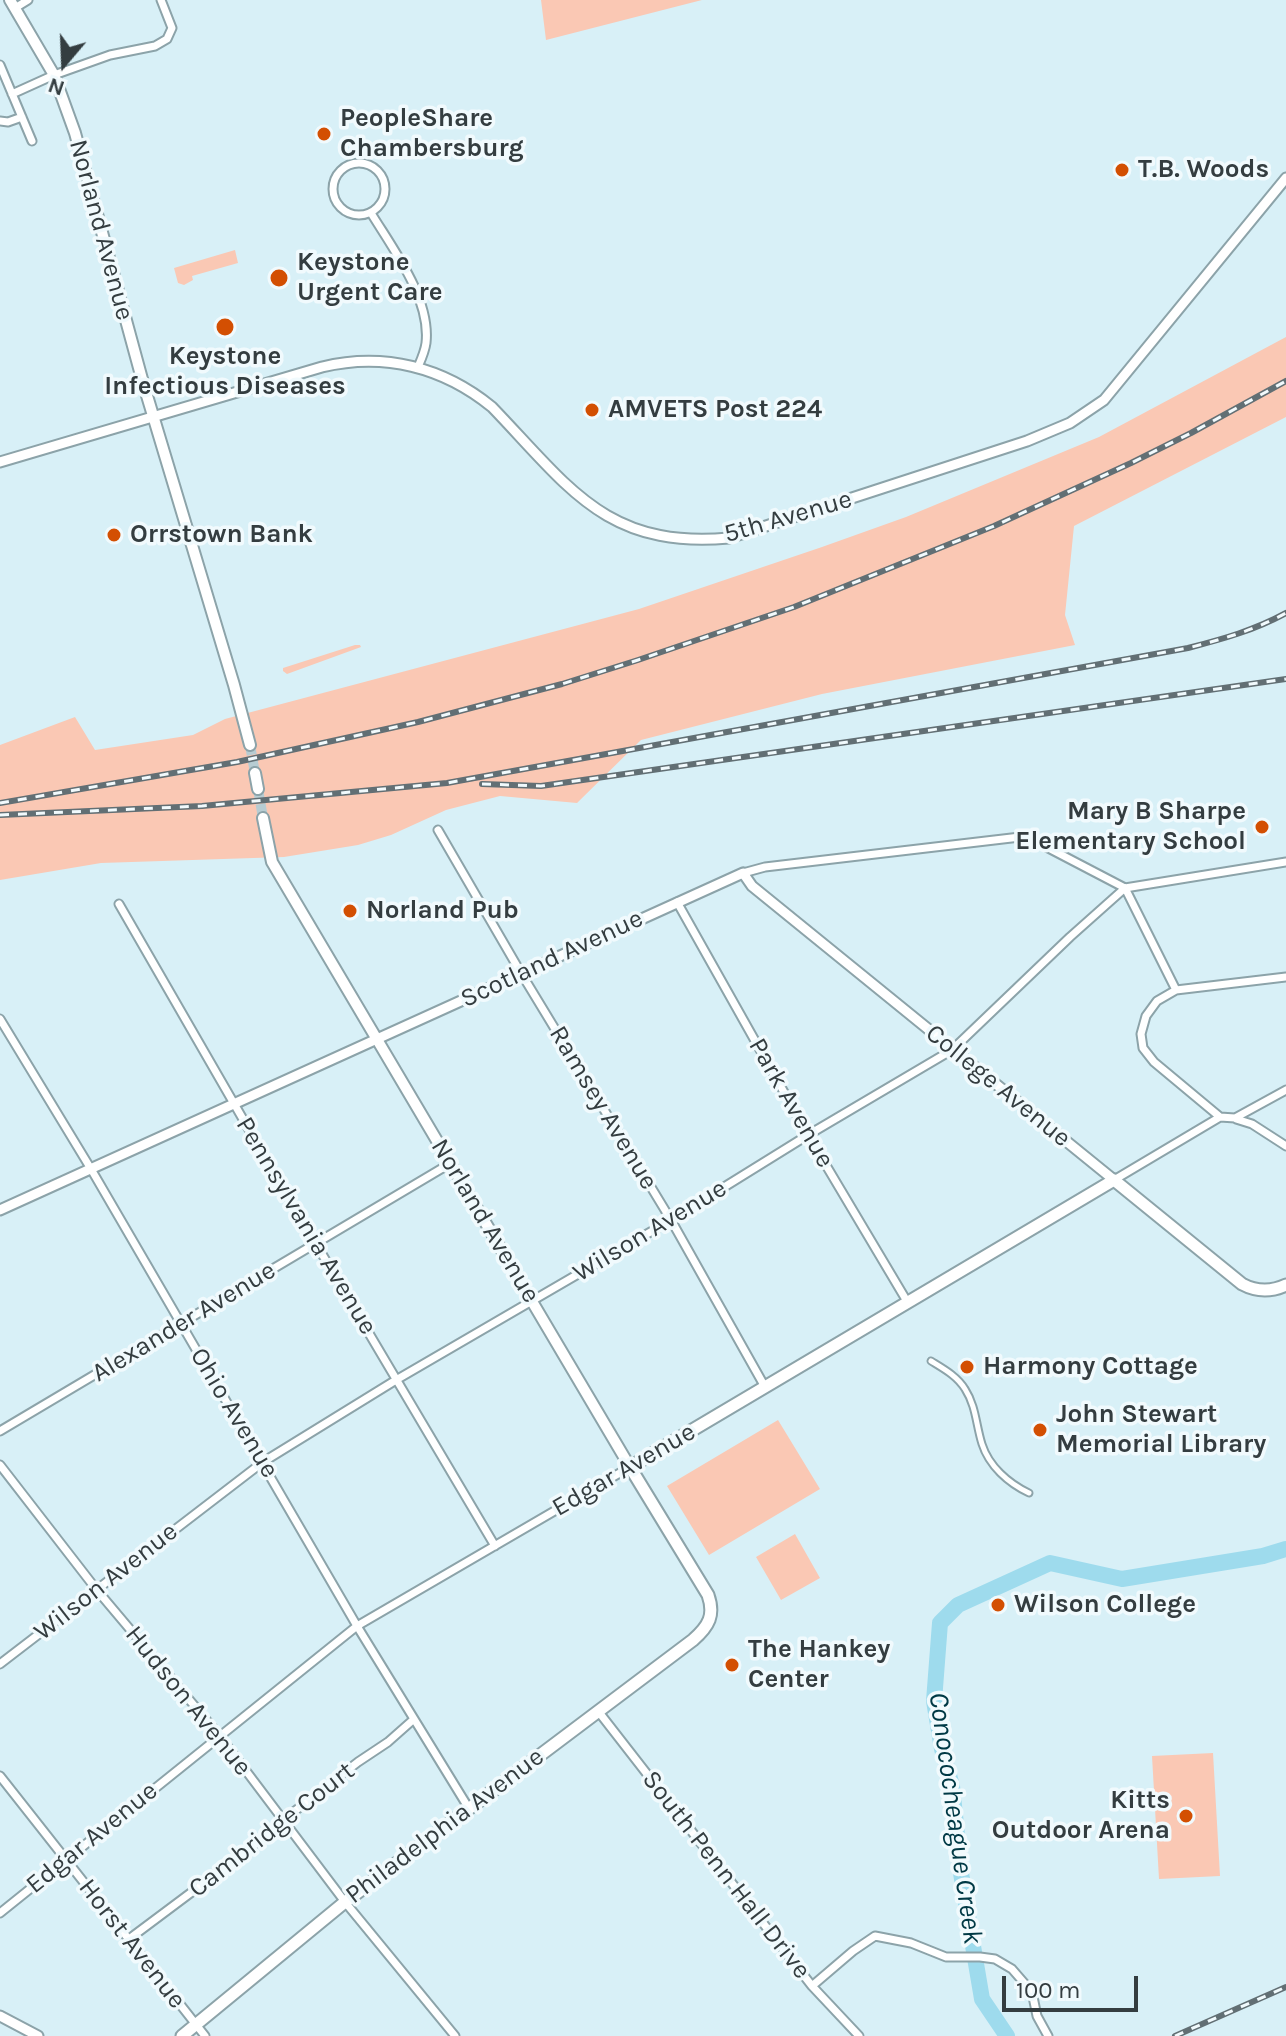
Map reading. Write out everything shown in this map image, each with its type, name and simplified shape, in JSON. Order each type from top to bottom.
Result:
[{"type":"main road","name":"Norland Avenue","points":[[13,4],[54,75],[75,133],[250,745]]},
{"type":"main road","points":[[255,773],[258,789]]},
{"type":"main road","name":"Norland Avenue","points":[[263,818],[272,862],[708,1595],[712,1608],[710,1621]]},
{"type":"main road","name":"College Avenue","points":[[1114,1180],[1242,1284],[1259,1290],[1286,1285]]},
{"type":"main road","name":"Edgar Avenue","points":[[630,1467],[1114,1180]]},
{"type":"main road","name":"Philadelphia Avenue","points":[[182,2036],[345,1902],[693,1640],[710,1621]]},
{"type":"street","points":[[13,4],[28,0]]},
{"type":"street","points":[[12,94],[110,55],[155,46],[167,39],[172,28],[161,0]]},
{"type":"street","points":[[0,65],[2,76],[32,141]]},
{"type":"street","points":[[0,121],[8,122],[22,117]]},
{"type":"street","points":[[364,163],[381,173],[386,186],[385,194],[378,208],[371,213],[355,215],[341,208],[336,201],[333,185],[340,170],[347,165],[364,163]]},
{"type":"street","name":"5th Avenue","points":[[0,462],[336,364],[377,361],[418,367],[450,379],[481,398],[578,496],[607,517],[666,537],[701,541],[729,538],[1013,445],[1070,423],[1104,400],[1286,178]]},
{"type":"street","points":[[371,213],[410,278],[423,307],[426,343],[418,367]]},
{"type":"street","name":"Ramsey Avenue","points":[[438,830],[671,1220],[765,1387]]},
{"type":"street","name":"Scotland Avenue","points":[[0,1210],[743,873],[765,867],[1020,837],[1033,840],[1125,888]]},
{"type":"street","points":[[1176,990],[1125,888],[1286,862]]},
{"type":"street","name":"College Avenue","points":[[743,873],[752,886],[1114,1180]]},
{"type":"street","name":"Wilson Avenue","points":[[0,1664],[263,1462],[952,1050],[1125,888]]},
{"type":"street","name":"Park Avenue","points":[[677,902],[808,1135],[908,1303]]},
{"type":"street","name":"Pennsylvania Avenue","points":[[119,904],[495,1546]]},
{"type":"street","points":[[1286,977],[1176,990],[1157,1001],[1146,1016],[1141,1034],[1143,1048],[1154,1062],[1220,1117],[1252,1124],[1286,1146]]},
{"type":"street","name":"Ohio Avenue","points":[[0,1019],[357,1626],[468,1807]]},
{"type":"street","points":[[1235,1118],[1286,1090]]},
{"type":"street","name":"Edgar Avenue","points":[[1114,1180],[1220,1117]]},
{"type":"street","name":"Alexander Avenue","points":[[0,1431],[451,1163]]},
{"type":"street","points":[[931,1361],[952,1375],[967,1391],[974,1407],[982,1445],[993,1465],[1011,1483],[1029,1493]]},
{"type":"street","name":"Hudson Avenue","points":[[0,1465],[96,1589],[219,1735],[345,1902],[455,2036]]},
{"type":"street","name":"Edgar Avenue","points":[[0,1913],[357,1626],[630,1467]]},
{"type":"street","name":"South Penn Hall Drive","points":[[598,1711],[812,1986],[859,2036]]},
{"type":"street","name":"Cambridge Court","points":[[129,1939],[414,1719]]},
{"type":"street","name":"Horst Avenue","points":[[0,1776],[205,2036]]},
{"type":"street","points":[[812,1986],[875,1936],[911,1943],[952,1958],[995,1959],[1012,1969],[1032,1992],[1037,2016],[1048,2036]]},
{"type":"street","points":[[0,2016],[38,2036]]},
{"type":"shaded area","points":[[541,0],[702,0],[546,40]]},
{"type":"shaded area","points":[[235,250],[238,263],[192,276],[193,280],[184,285],[178,283],[174,268]]},
{"type":"shaded area","points":[[1286,337],[1286,417],[1074,526],[1065,615],[1075,645],[822,694],[641,740],[577,803],[500,796],[446,810],[391,835],[358,845],[284,857],[101,863],[0,880],[0,745],[75,717],[95,750],[193,735],[225,719],[639,609],[906,517],[1099,437]]},
{"type":"shaded area","points":[[355,645],[361,647],[287,674],[283,671],[283,668]]},
{"type":"shaded area","points":[[778,1420],[820,1489],[709,1555],[667,1486]]},
{"type":"shaded area","points":[[795,1534],[820,1578],[781,1600],[756,1557]]},
{"type":"shaded area","name":"Kitts Outdoor Arena","points":[[1213,1753],[1220,1876],[1159,1879],[1152,1756]]},
{"type":"waterway","name":"Conococheague Creek","points":[[1007,2036],[982,1999],[961,1873],[952,1786],[934,1701],[940,1623],[958,1605],[1050,1563],[1122,1579],[1263,1556],[1286,1549]]},
{"type":"tunnel","points":[[250,745],[255,773]]},
{"type":"tunnel","points":[[258,789],[263,818]]},
{"type":"railway","points":[[0,803],[237,762],[418,722],[562,684],[638,660],[794,607],[994,526],[1131,463],[1286,381]]},
{"type":"railway","points":[[0,815],[202,806],[447,783],[1188,648],[1238,634],[1286,613]]},
{"type":"railway","points":[[482,784],[541,786],[1286,679]]},
{"type":"railway","points":[[1175,2036],[1286,1987]]},
{"type":"place","name":"PeopleShare Chambersburg","points":[[324,134]]},
{"type":"place","name":"T.B. Woods","points":[[1122,170]]},
{"type":"place","name":"Keystone Urgent Care","points":[[279,278]]},
{"type":"place","name":"Keystone Infectious Diseases","points":[[225,327]]},
{"type":"place","name":"AMVETS Post 224","points":[[592,410]]},
{"type":"place","name":"Orrstown Bank","points":[[114,535]]},
{"type":"place","name":"Mary B Sharpe Elementary School","points":[[1262,827]]},
{"type":"place","name":"Norland Pub","points":[[350,911]]},
{"type":"place","name":"Harmony Cottage","points":[[967,1367]]},
{"type":"place","name":"John Stewart Memorial Library","points":[[1040,1430]]},
{"type":"place","name":"Wilson College","points":[[998,1605]]},
{"type":"place","name":"The Hankey Center","points":[[732,1665]]},
{"type":"place","name":"Kitts Outdoor Arena","points":[[1186,1816]]}]
